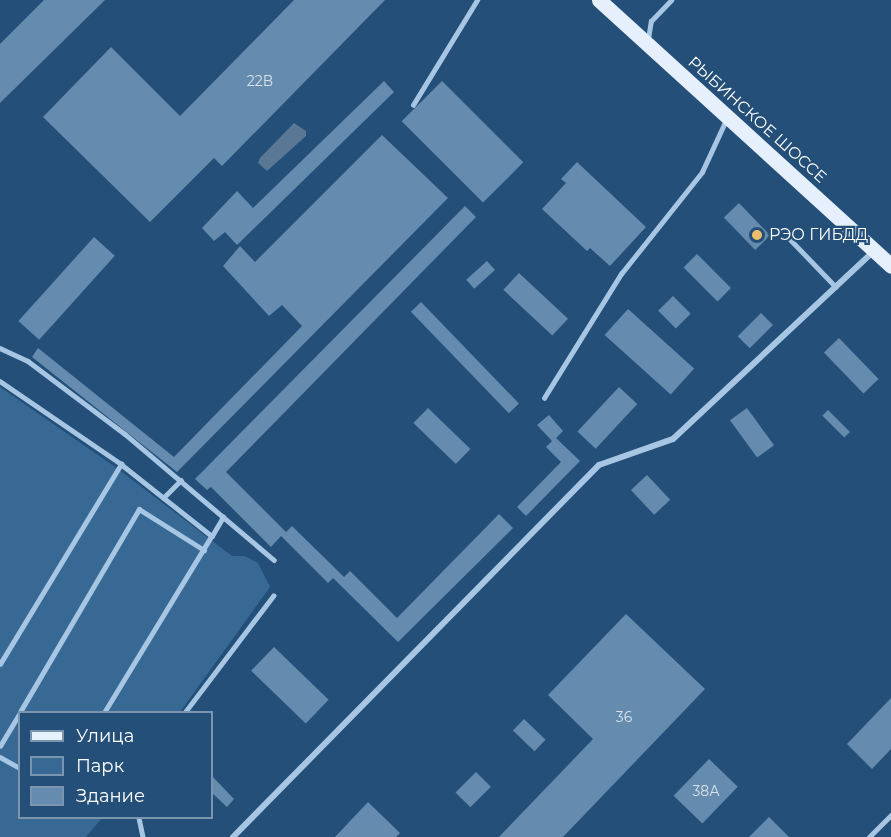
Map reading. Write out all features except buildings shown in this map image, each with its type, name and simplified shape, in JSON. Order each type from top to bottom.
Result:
[{"type":"main road","name":"РЫБИНСКОЕ ШОССЕ","points":[[599,0],[891,266]]},
{"type":"street","points":[[233,837],[599,465],[673,439],[875,251]]},
{"type":"lane","points":[[413,105],[477,0]]},
{"type":"lane","points":[[647,45],[651,21],[671,0]]},
{"type":"lane","points":[[544,398],[621,274],[702,172],[727,117]]},
{"type":"lane","points":[[788,237],[836,287]]},
{"type":"lane","points":[[0,348],[28,361],[181,480],[274,561]]},
{"type":"lane","points":[[0,381],[121,464],[212,536]]},
{"type":"lane","points":[[0,664],[121,464]]},
{"type":"lane","points":[[163,498],[181,480]]},
{"type":"lane","points":[[21,711],[139,509],[204,550]]},
{"type":"lane","points":[[106,711],[223,517]]},
{"type":"lane","points":[[186,711],[273,596]]},
{"type":"lane","points":[[0,746],[18,716]]},
{"type":"lane","points":[[0,757],[18,767]]},
{"type":"lane","points":[[869,837],[891,815]]},
{"type":"lane","points":[[139,819],[142,837]]},
{"type":"green space","points":[[0,387],[118,469],[232,556],[245,556],[258,563],[270,587],[181,711],[18,711],[18,819],[101,819],[86,837],[0,837]]},
{"type":"shaded area","points":[[294,123],[306,131],[306,136],[267,171],[258,163],[260,158]]},
{"type":"place","name":"РЭО ГИБДД","points":[[757,235]]}]
